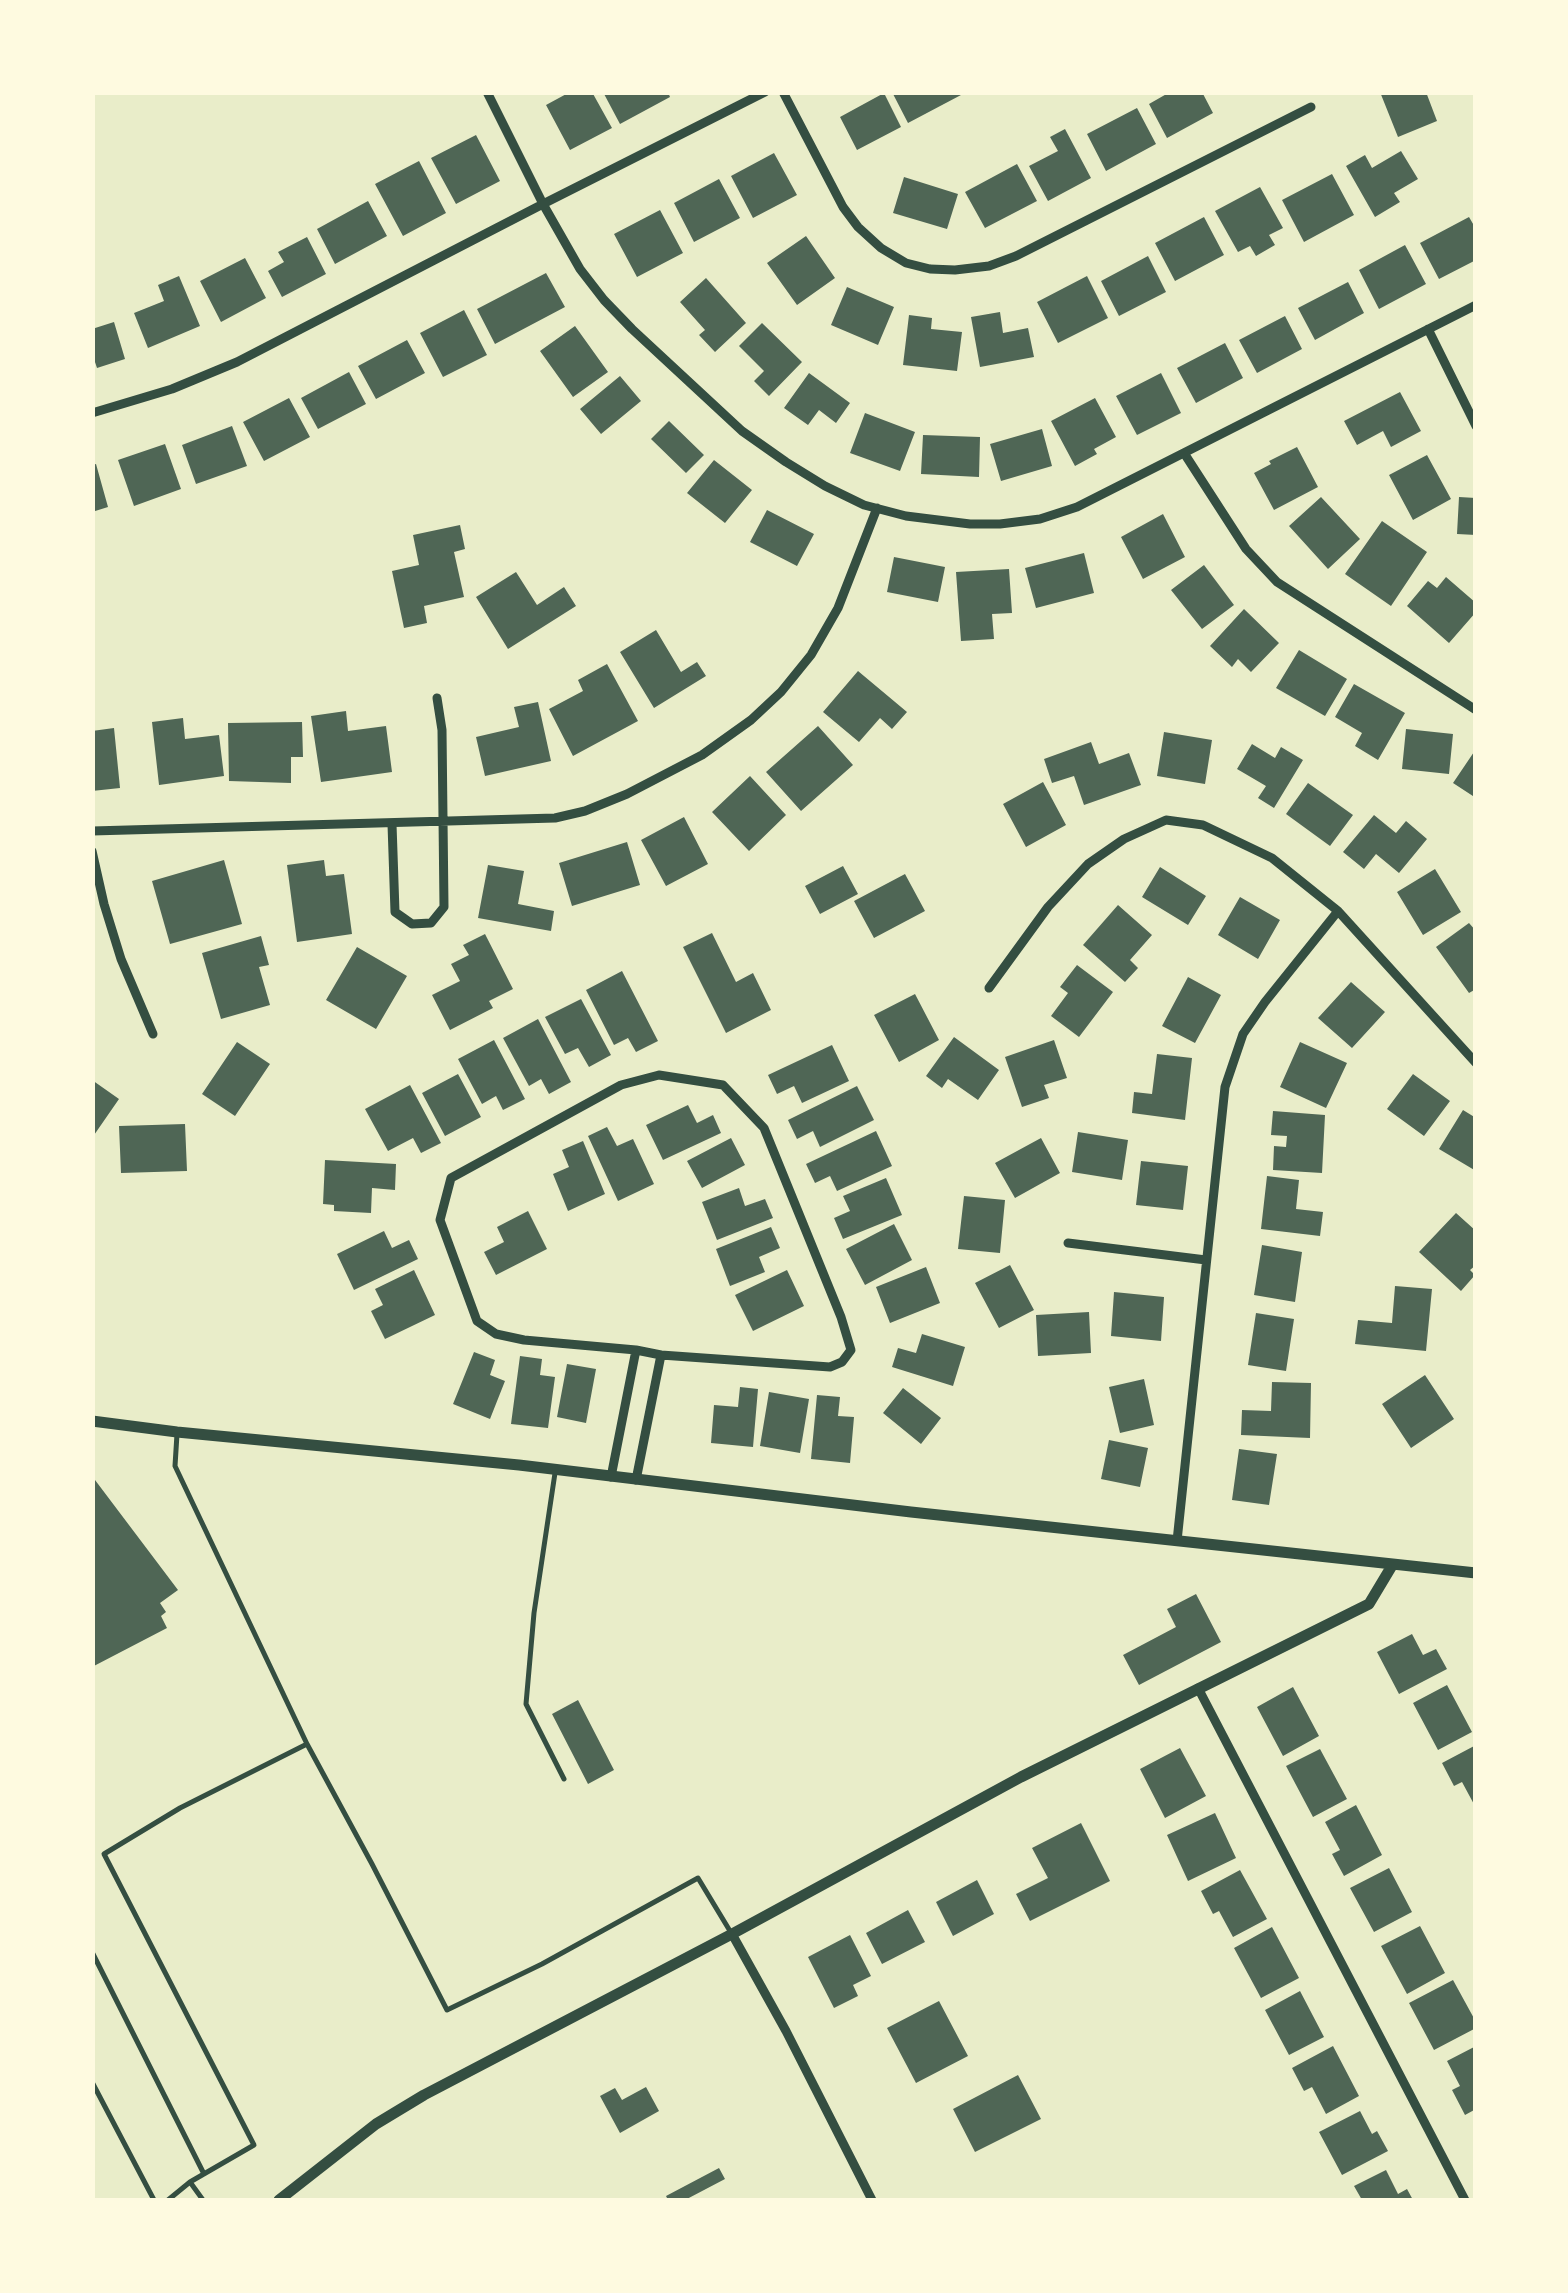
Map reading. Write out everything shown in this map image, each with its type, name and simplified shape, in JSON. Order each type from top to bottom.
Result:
[{"type":"street","points":[[487,92],[580,269],[632,329],[742,430],[786,462],[864,505],[906,516],[1000,524],[1040,519],[1077,507],[1476,305]]},
{"type":"street","points":[[92,413],[172,389],[236,362],[765,92]]},
{"type":"street","points":[[782,92],[843,207],[858,227],[906,263],[930,270],[989,266],[1016,256],[1311,107]]},
{"type":"street","points":[[1428,329],[1476,426]]},
{"type":"street","points":[[1184,453],[1246,549],[1277,582],[1476,710]]},
{"type":"street","points":[[92,831],[555,818],[585,811],[702,755],[782,692],[838,608],[877,508]]},
{"type":"street","points":[[392,824],[396,912],[412,924],[431,923],[444,906],[442,730],[437,698]]},
{"type":"street","points":[[989,988],[1048,907],[1088,864],[1124,839],[1166,820],[1203,825],[1272,858],[1338,911],[1476,1063]]},
{"type":"street","points":[[92,851],[121,959],[153,1034]]},
{"type":"street","points":[[1176,1540],[1226,1087],[1243,1034],[1338,911]]},
{"type":"street","points":[[659,1075],[722,1085],[764,1128],[851,1350],[842,1362],[830,1367],[636,1350],[524,1340],[496,1334],[477,1321],[440,1220],[451,1178],[621,1085],[659,1075]]},
{"type":"street","points":[[1068,1243],[1206,1260]]},
{"type":"street","points":[[611,1476],[636,1350]]},
{"type":"street","points":[[636,1480],[661,1355]]},
{"type":"street","points":[[92,1421],[1476,1573]]},
{"type":"street","points":[[279,2200],[376,2124],[424,2095],[1021,1777],[1369,1604],[1393,1564]]},
{"type":"street","points":[[1198,1688],[1465,2200]]},
{"type":"street","points":[[732,1934],[872,2200]]},
{"type":"lane","points":[[177,1432],[175,1466],[307,1744],[447,2010],[542,1964],[698,1878],[732,1934]]},
{"type":"lane","points":[[556,1470],[534,1613],[526,1704],[564,1780]]},
{"type":"lane","points":[[92,1860],[180,1808],[307,1744]]},
{"type":"lane","points":[[104,1854],[254,2145],[190,2182],[168,2200]]},
{"type":"lane","points":[[92,1952],[204,2174]]},
{"type":"lane","points":[[92,2082],[154,2200]]},
{"type":"lane","points":[[190,2182],[202,2200]]},
{"type":"building","points":[[570,92],[592,92],[612,128],[570,150],[546,105]]},
{"type":"building","points":[[603,92],[668,92],[670,97],[620,124]]},
{"type":"building","points":[[892,92],[959,92],[961,95],[908,123]]},
{"type":"building","points":[[1170,92],[1202,92],[1213,113],[1167,138],[1149,104]]},
{"type":"building","points":[[1380,92],[1426,92],[1437,121],[1398,137]]},
{"type":"building","points":[[884,93],[901,127],[857,150],[840,117]]},
{"type":"building","points":[[1137,108],[1156,144],[1106,171],[1087,134]]},
{"type":"building","points":[[1065,129],[1091,178],[1048,201],[1029,166],[1058,151],[1050,137]]},
{"type":"building","points":[[476,135],[500,181],[456,204],[431,158]]},
{"type":"building","points":[[1401,151],[1418,179],[1394,193],[1400,202],[1375,217],[1346,166],[1365,155],[1372,168]]},
{"type":"building","points":[[774,153],[797,195],[753,218],[731,176]]},
{"type":"building","points":[[419,161],[446,213],[403,236],[375,184]]},
{"type":"building","points":[[1017,164],[1037,201],[985,228],[965,192]]},
{"type":"building","points":[[1332,174],[1354,215],[1304,242],[1282,200]]},
{"type":"building","points":[[904,177],[958,194],[947,229],[893,213]]},
{"type":"building","points":[[719,179],[740,218],[694,242],[674,203]]},
{"type":"building","points":[[1260,187],[1283,228],[1269,235],[1275,245],[1256,256],[1250,246],[1238,252],[1215,211]]},
{"type":"building","points":[[368,201],[387,236],[335,264],[317,229]]},
{"type":"building","points":[[660,210],[683,253],[637,277],[614,234]]},
{"type":"building","points":[[1204,217],[1224,255],[1175,281],[1155,243]]},
{"type":"building","points":[[1469,217],[1476,229],[1476,260],[1439,279],[1420,243]]},
{"type":"building","points":[[806,236],[835,278],[797,305],[767,263]]},
{"type":"building","points":[[307,237],[326,274],[282,297],[268,271],[284,262],[278,252]]},
{"type":"building","points":[[1405,245],[1426,284],[1379,309],[1359,270]]},
{"type":"building","points":[[1148,256],[1166,292],[1119,316],[1101,281]]},
{"type":"building","points":[[245,258],[266,298],[221,322],[200,281]]},
{"type":"building","points":[[546,273],[565,307],[495,344],[477,309]]},
{"type":"building","points":[[179,276],[200,326],[148,348],[134,313],[164,301],[158,285]]},
{"type":"building","points":[[1087,276],[1108,318],[1058,343],[1037,302]]},
{"type":"building","points":[[706,278],[746,323],[715,352],[699,335],[705,330],[680,302]]},
{"type":"building","points":[[1348,282],[1364,313],[1315,340],[1298,308]]},
{"type":"building","points":[[847,287],[894,307],[878,345],[831,325]]},
{"type":"building","points":[[464,310],[487,355],[443,377],[420,333]]},
{"type":"building","points":[[1000,312],[1003,333],[1028,328],[1034,357],[980,367],[971,317]]},
{"type":"building","points":[[909,315],[932,318],[931,329],[962,332],[957,371],[903,365]]},
{"type":"building","points":[[1285,316],[1302,349],[1257,373],[1239,340]]},
{"type":"building","points":[[114,322],[125,359],[97,368],[92,353],[92,329]]},
{"type":"building","points":[[762,323],[802,362],[769,396],[754,381],[764,371],[739,346]]},
{"type":"building","points":[[575,326],[608,372],[573,397],[540,351]]},
{"type":"building","points":[[407,340],[425,373],[376,399],[358,366]]},
{"type":"building","points":[[1225,343],[1243,378],[1196,403],[1177,368]]},
{"type":"building","points":[[349,372],[366,404],[318,429],[301,398]]},
{"type":"building","points":[[809,373],[850,403],[836,423],[819,410],[808,425],[784,408]]},
{"type":"building","points":[[1161,373],[1181,413],[1137,435],[1116,396]]},
{"type":"building","points":[[620,376],[641,401],[601,434],[580,409]]},
{"type":"building","points":[[1400,392],[1421,431],[1391,447],[1383,431],[1357,445],[1344,421]]},
{"type":"building","points":[[289,398],[310,437],[264,461],[243,422]]},
{"type":"building","points":[[1095,398],[1116,437],[1075,466],[1051,421]]},
{"type":"building","points":[[865,413],[915,432],[900,471],[850,453]]},
{"type":"building","points":[[669,421],[704,455],[686,473],[651,439]]},
{"type":"building","points":[[232,426],[247,466],[196,484],[182,445]]},
{"type":"building","points":[[1042,429],[1052,466],[1001,481],[990,444]]},
{"type":"building","points":[[923,435],[980,437],[979,477],[921,474]]},
{"type":"building","points":[[165,444],[181,489],[134,506],[118,460]]},
{"type":"building","points":[[1297,447],[1318,487],[1274,510],[1254,473]]},
{"type":"building","points":[[1427,455],[1451,499],[1413,520],[1389,475]]},
{"type":"building","points":[[714,460],[752,490],[725,523],[687,493]]},
{"type":"building","points":[[96,464],[108,507],[92,512],[92,465]]},
{"type":"building","points":[[1321,497],[1360,539],[1328,569],[1289,526]]},
{"type":"building","points":[[1459,497],[1476,498],[1476,535],[1457,534]]},
{"type":"building","points":[[767,510],[814,534],[797,566],[750,542]]},
{"type":"building","points":[[1163,514],[1185,557],[1143,579],[1121,537]]},
{"type":"building","points":[[1382,521],[1427,552],[1391,606],[1345,574]]},
{"type":"building","points":[[460,525],[465,549],[454,552],[464,597],[424,606],[427,623],[404,628],[392,571],[419,565],[413,535]]},
{"type":"building","points":[[1084,553],[1094,593],[1036,608],[1025,568]]},
{"type":"building","points":[[894,557],[945,567],[938,602],[887,592]]},
{"type":"building","points":[[1204,565],[1234,605],[1202,629],[1171,590]]},
{"type":"building","points":[[1009,569],[1012,613],[992,614],[994,639],[961,641],[956,572]]},
{"type":"building","points":[[516,572],[537,605],[564,587],[576,606],[508,649],[476,597]]},
{"type":"building","points":[[1446,577],[1476,603],[1476,612],[1449,643],[1407,606],[1428,581],[1437,588]]},
{"type":"building","points":[[1244,609],[1279,643],[1251,672],[1238,659],[1232,667],[1210,646]]},
{"type":"building","points":[[656,630],[681,672],[697,662],[706,676],[654,708],[620,652]]},
{"type":"building","points":[[1299,650],[1347,679],[1325,716],[1276,688]]},
{"type":"building","points":[[607,664],[638,721],[573,756],[549,709],[583,691],[578,680]]},
{"type":"building","points":[[858,671],[907,712],[892,729],[880,718],[859,742],[823,712]]},
{"type":"building","points":[[1354,684],[1405,713],[1378,760],[1355,746],[1362,733],[1335,717]]},
{"type":"building","points":[[538,702],[551,761],[485,776],[476,737],[519,727],[514,707]]},
{"type":"building","points":[[346,711],[348,731],[386,726],[392,772],[321,782],[311,716]]},
{"type":"building","points":[[183,718],[185,739],[219,735],[224,776],[159,785],[152,722]]},
{"type":"building","points":[[302,722],[303,757],[291,757],[291,783],[229,781],[228,723]]},
{"type":"building","points":[[818,726],[853,765],[801,811],[766,772]]},
{"type":"building","points":[[114,728],[120,788],[92,791],[92,731]]},
{"type":"building","points":[[1406,729],[1453,734],[1449,774],[1402,769]]},
{"type":"building","points":[[1164,732],[1212,740],[1205,784],[1157,776]]},
{"type":"building","points":[[1091,742],[1099,764],[1129,753],[1141,785],[1084,805],[1074,776],[1052,783],[1044,759]]},
{"type":"building","points":[[1252,744],[1275,758],[1281,747],[1303,760],[1274,808],[1258,798],[1266,786],[1237,769]]},
{"type":"building","points":[[1476,749],[1476,798],[1453,783]]},
{"type":"building","points":[[750,776],[786,815],[749,851],[712,812]]},
{"type":"building","points":[[1043,782],[1066,825],[1026,847],[1003,804]]},
{"type":"building","points":[[1308,783],[1353,815],[1330,846],[1286,814]]},
{"type":"building","points":[[1374,815],[1396,833],[1406,821],[1427,839],[1399,873],[1376,854],[1364,869],[1343,852]]},
{"type":"building","points":[[684,817],[708,864],[666,886],[641,840]]},
{"type":"building","points":[[627,842],[640,885],[572,906],[559,863]]},
{"type":"building","points":[[224,860],[242,924],[170,944],[152,881]]},
{"type":"building","points":[[324,860],[326,876],[344,874],[352,934],[297,942],[287,865]]},
{"type":"building","points":[[488,865],[524,871],[518,904],[554,911],[551,931],[478,918]]},
{"type":"building","points":[[843,866],[858,894],[820,914],[805,886]]},
{"type":"building","points":[[1160,867],[1206,896],[1188,925],[1142,897]]},
{"type":"building","points":[[1435,869],[1461,912],[1423,935],[1397,892]]},
{"type":"building","points":[[905,874],[925,911],[874,938],[854,901]]},
{"type":"building","points":[[1240,897],[1280,920],[1258,959],[1218,935]]},
{"type":"building","points":[[1118,905],[1152,935],[1130,960],[1138,968],[1125,982],[1083,945]]},
{"type":"building","points":[[1469,923],[1476,931],[1476,989],[1469,993],[1436,947]]},
{"type":"building","points":[[712,933],[736,982],[753,973],[771,1010],[726,1033],[683,947]]},
{"type":"building","points":[[485,934],[513,989],[489,1001],[493,1008],[450,1030],[432,995],[460,981],[451,964],[469,955],[463,945]]},
{"type":"building","points":[[261,936],[269,965],[259,967],[270,1005],[221,1019],[202,953]]},
{"type":"building","points":[[357,947],[407,976],[376,1029],[326,1000]]},
{"type":"building","points":[[1077,965],[1113,992],[1079,1037],[1051,1016],[1068,993],[1060,987]]},
{"type":"building","points":[[622,971],[658,1041],[636,1052],[628,1038],[614,1045],[586,990]]},
{"type":"building","points":[[1188,977],[1221,995],[1195,1043],[1162,1026]]},
{"type":"building","points":[[1351,982],[1385,1012],[1352,1048],[1318,1018]]},
{"type":"building","points":[[915,994],[939,1040],[899,1062],[874,1015]]},
{"type":"building","points":[[581,999],[611,1055],[589,1067],[578,1048],[565,1054],[545,1017]]},
{"type":"building","points":[[538,1019],[571,1082],[549,1094],[541,1079],[529,1086],[503,1038]]},
{"type":"building","points":[[954,1037],[999,1070],[978,1100],[948,1079],[942,1088],[926,1076]]},
{"type":"building","points":[[494,1040],[525,1099],[503,1110],[496,1096],[482,1104],[458,1059]]},
{"type":"building","points":[[1054,1040],[1067,1078],[1044,1085],[1049,1098],[1022,1107],[1005,1057]]},
{"type":"building","points":[[237,1042],[270,1064],[235,1116],[202,1094]]},
{"type":"building","points":[[1300,1042],[1347,1063],[1326,1108],[1280,1087]]},
{"type":"building","points":[[832,1045],[849,1081],[802,1103],[794,1086],[777,1094],[768,1075]]},
{"type":"building","points":[[1157,1054],[1192,1058],[1185,1120],[1132,1113],[1134,1092],[1152,1094]]},
{"type":"building","points":[[458,1074],[481,1117],[445,1136],[422,1093]]},
{"type":"building","points":[[1413,1074],[1450,1101],[1424,1136],[1387,1109]]},
{"type":"building","points":[[92,1080],[119,1099],[92,1138]]},
{"type":"building","points":[[410,1085],[441,1143],[421,1153],[413,1138],[388,1151],[365,1109]]},
{"type":"building","points":[[857,1086],[874,1120],[820,1147],[813,1131],[797,1139],[788,1120]]},
{"type":"building","points":[[688,1105],[697,1123],[713,1115],[721,1133],[663,1160],[646,1125]]},
{"type":"building","points":[[1463,1110],[1476,1118],[1476,1171],[1439,1149]]},
{"type":"building","points":[[1273,1111],[1325,1115],[1322,1173],[1273,1170],[1274,1146],[1286,1147],[1287,1136],[1271,1135]]},
{"type":"building","points":[[185,1124],[187,1171],[121,1173],[119,1126]]},
{"type":"building","points":[[607,1127],[617,1146],[633,1139],[654,1184],[618,1201],[588,1136]]},
{"type":"building","points":[[876,1131],[892,1166],[837,1191],[830,1176],[815,1183],[806,1164]]},
{"type":"building","points":[[1078,1132],[1128,1140],[1122,1180],[1072,1172]]},
{"type":"building","points":[[731,1138],[745,1165],[702,1188],[687,1161]]},
{"type":"building","points":[[1041,1138],[1060,1173],[1015,1198],[995,1163]]},
{"type":"building","points":[[583,1141],[605,1194],[568,1211],[553,1174],[569,1167],[562,1150]]},
{"type":"building","points":[[325,1160],[396,1164],[395,1190],[372,1188],[371,1213],[334,1211],[334,1205],[323,1204]]},
{"type":"building","points":[[1141,1161],[1188,1166],[1183,1210],[1136,1205]]},
{"type":"building","points":[[1267,1176],[1299,1180],[1296,1209],[1323,1212],[1320,1236],[1261,1229]]},
{"type":"building","points":[[886,1178],[902,1215],[843,1239],[834,1218],[850,1211],[843,1196]]},
{"type":"building","points":[[739,1188],[745,1206],[765,1199],[773,1218],[717,1240],[702,1202]]},
{"type":"building","points":[[964,1196],[1005,1200],[1000,1253],[958,1249]]},
{"type":"building","points":[[528,1211],[547,1249],[496,1275],[484,1252],[504,1242],[497,1227]]},
{"type":"building","points":[[1456,1213],[1476,1231],[1476,1265],[1470,1270],[1475,1275],[1461,1291],[1419,1252]]},
{"type":"building","points":[[894,1224],[912,1260],[865,1285],[846,1249]]},
{"type":"building","points":[[771,1227],[780,1248],[759,1257],[765,1272],[730,1286],[716,1249]]},
{"type":"building","points":[[384,1231],[392,1248],[409,1240],[418,1259],[354,1290],[337,1254]]},
{"type":"building","points":[[1262,1245],[1302,1252],[1295,1302],[1254,1295]]},
{"type":"building","points":[[1010,1265],[1034,1310],[999,1328],[975,1283]]},
{"type":"building","points":[[926,1267],[940,1303],[890,1323],[876,1287]]},
{"type":"building","points":[[414,1270],[435,1315],[385,1339],[371,1311],[383,1305],[375,1289]]},
{"type":"building","points":[[787,1270],[804,1306],[753,1331],[735,1295]]},
{"type":"building","points":[[1395,1286],[1432,1289],[1426,1351],[1355,1344],[1358,1320],[1392,1323]]},
{"type":"building","points":[[1114,1292],[1164,1297],[1161,1341],[1111,1336]]},
{"type":"building","points":[[1089,1312],[1091,1353],[1038,1356],[1036,1315]]},
{"type":"building","points":[[1256,1313],[1294,1319],[1286,1371],[1248,1365]]},
{"type":"building","points":[[922,1334],[965,1347],[953,1386],[892,1367],[898,1348],[916,1353]]},
{"type":"building","points":[[474,1352],[495,1360],[490,1375],[505,1381],[490,1419],[453,1404]]},
{"type":"building","points":[[520,1356],[542,1359],[540,1375],[555,1377],[548,1428],[511,1424]]},
{"type":"building","points":[[567,1364],[596,1369],[586,1423],[557,1417]]},
{"type":"building","points":[[1425,1375],[1454,1419],[1411,1448],[1382,1404]]},
{"type":"building","points":[[1144,1379],[1154,1425],[1120,1433],[1109,1387]]},
{"type":"building","points":[[1272,1382],[1311,1383],[1310,1438],[1241,1435],[1242,1410],[1271,1411]]},
{"type":"building","points":[[740,1387],[758,1389],[753,1447],[711,1443],[714,1405],[738,1407]]},
{"type":"building","points":[[903,1388],[941,1418],[921,1444],[883,1413]]},
{"type":"building","points":[[769,1392],[809,1399],[800,1453],[760,1446]]},
{"type":"building","points":[[817,1395],[840,1397],[838,1416],[854,1417],[850,1463],[811,1459]]},
{"type":"building","points":[[1109,1440],[1148,1448],[1140,1487],[1101,1479]]},
{"type":"building","points":[[1239,1449],[1277,1454],[1269,1505],[1232,1500]]},
{"type":"building","points":[[92,1476],[178,1590],[160,1603],[166,1612],[161,1616],[167,1628],[92,1667]]},
{"type":"building","points":[[1196,1594],[1221,1642],[1139,1685],[1123,1655],[1176,1627],[1167,1609]]},
{"type":"building","points":[[1412,1634],[1423,1655],[1436,1649],[1447,1669],[1399,1694],[1377,1652]]},
{"type":"building","points":[[1447,1685],[1472,1732],[1438,1750],[1413,1703]]},
{"type":"building","points":[[1293,1687],[1319,1736],[1283,1756],[1257,1707]]},
{"type":"building","points":[[578,1700],[614,1770],[588,1784],[552,1714]]},
{"type":"building","points":[[1476,1745],[1476,1808],[1462,1782],[1454,1786],[1442,1763]]},
{"type":"building","points":[[1180,1748],[1206,1796],[1165,1818],[1140,1769]]},
{"type":"building","points":[[1320,1749],[1347,1799],[1313,1817],[1286,1766]]},
{"type":"building","points":[[1356,1805],[1382,1855],[1344,1876],[1332,1854],[1340,1850],[1325,1822]]},
{"type":"building","points":[[1215,1813],[1236,1858],[1188,1881],[1167,1835]]},
{"type":"building","points":[[1081,1823],[1110,1881],[1030,1921],[1016,1894],[1048,1878],[1032,1848]]},
{"type":"building","points":[[1389,1868],[1412,1912],[1374,1932],[1350,1888]]},
{"type":"building","points":[[1240,1870],[1267,1919],[1233,1937],[1219,1911],[1213,1914],[1201,1891]]},
{"type":"building","points":[[977,1880],[994,1914],[953,1936],[936,1902]]},
{"type":"building","points":[[908,1910],[925,1942],[882,1964],[866,1933]]},
{"type":"building","points":[[1420,1926],[1445,1973],[1407,1994],[1381,1946]]},
{"type":"building","points":[[1272,1927],[1299,1978],[1261,1998],[1234,1948]]},
{"type":"building","points":[[850,1935],[871,1976],[853,1985],[858,1996],[834,2008],[808,1957]]},
{"type":"building","points":[[1453,1980],[1476,2028],[1434,2050],[1409,2003]]},
{"type":"building","points":[[1300,1991],[1324,2037],[1289,2055],[1265,2010]]},
{"type":"building","points":[[939,2001],[968,2056],[916,2083],[887,2028]]},
{"type":"building","points":[[1333,2046],[1359,2096],[1326,2114],[1312,2087],[1304,2091],[1292,2068]]},
{"type":"building","points":[[1476,2046],[1476,2109],[1465,2115],[1452,2090],[1460,2086],[1447,2061]]},
{"type":"building","points":[[1018,2075],[1041,2119],[975,2152],[953,2109]]},
{"type":"building","points":[[646,2087],[659,2111],[620,2133],[600,2096],[615,2088],[622,2100]]},
{"type":"building","points":[[1360,2111],[1372,2134],[1377,2131],[1388,2151],[1342,2175],[1319,2132]]},
{"type":"building","points":[[719,2168],[725,2179],[685,2200],[668,2200],[666,2196]]},
{"type":"building","points":[[1386,2170],[1398,2194],[1407,2189],[1413,2200],[1362,2200],[1354,2186]]}]
